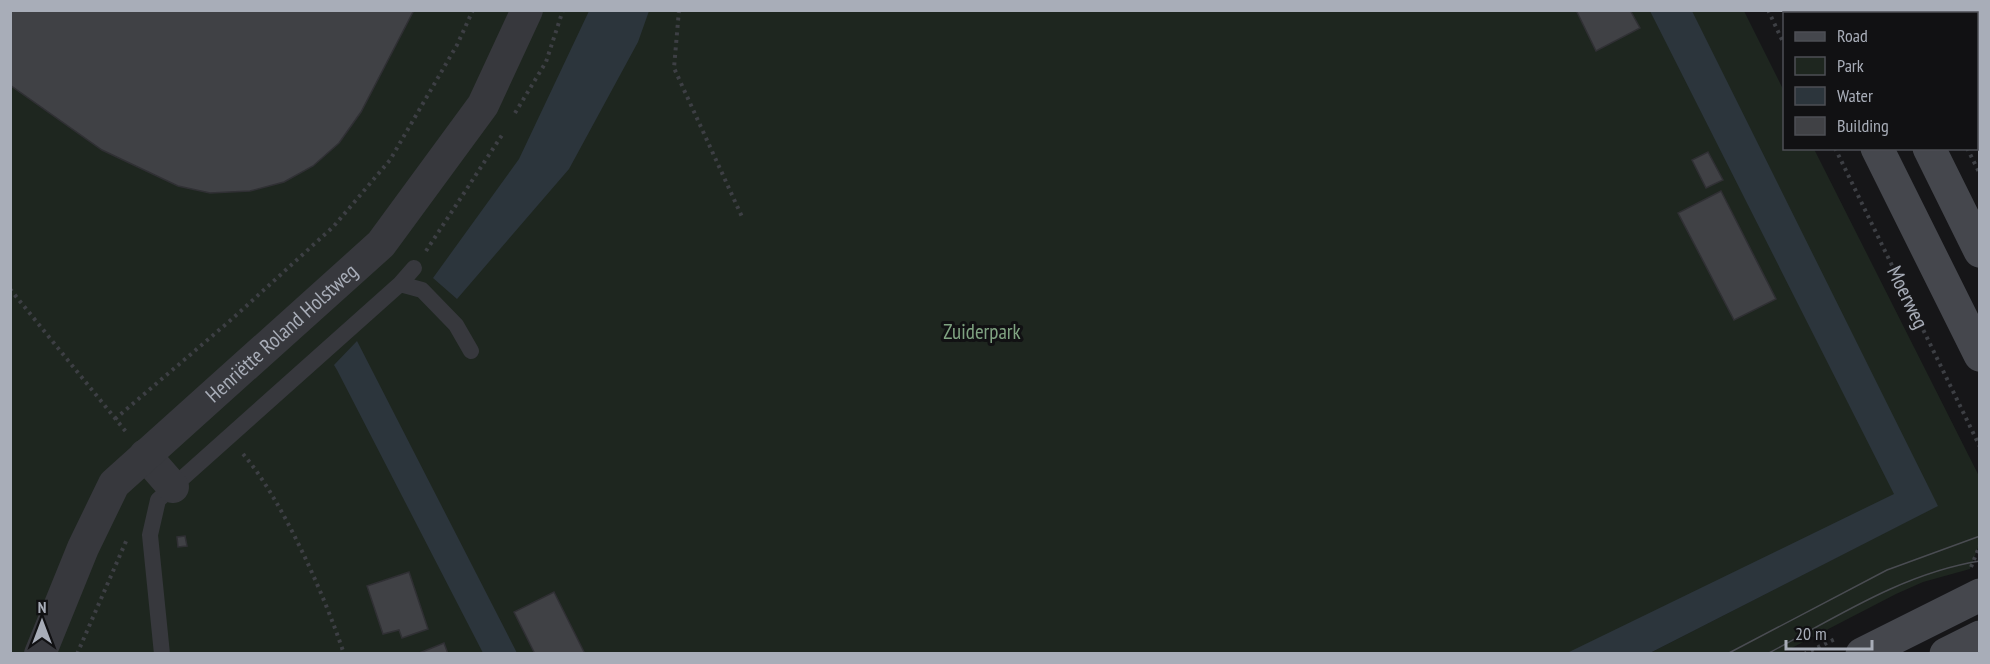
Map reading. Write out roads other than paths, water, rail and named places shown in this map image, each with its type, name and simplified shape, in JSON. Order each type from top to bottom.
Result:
[{"type":"main road","name":"Moerweg","points":[[1878,150],[1980,356]]},
{"type":"main road","points":[[1930,150],[1980,251]]},
{"type":"main road","points":[[1862,654],[1980,595]]},
{"type":"main road","points":[[1946,654],[1980,637]]},
{"type":"street","name":"Henriëtte Roland Holstweg","points":[[40,654],[83,548],[114,484],[381,244],[483,105],[527,10]]},
{"type":"street","points":[[145,455],[173,487]]},
{"type":"lane","points":[[162,654],[150,535],[158,500],[400,284],[414,268]]},
{"type":"lane","points":[[400,284],[422,290],[456,325],[471,351]]},
{"type":"water","points":[[589,11],[649,11],[638,42],[569,169],[457,299],[433,278],[519,159]]},
{"type":"water","points":[[1650,11],[1692,11],[1938,506],[1650,653],[1567,653],[1894,494]]},
{"type":"water","points":[[357,341],[517,653],[483,653],[334,365]]},
{"type":"tram line","points":[[1727,654],[1887,570],[1980,536]]},
{"type":"tram line","points":[[1767,654],[1870,598],[1897,586],[1952,567],[1980,561]]},
{"type":"park label","name":"Zuiderpark","points":[[982,332]]}]
